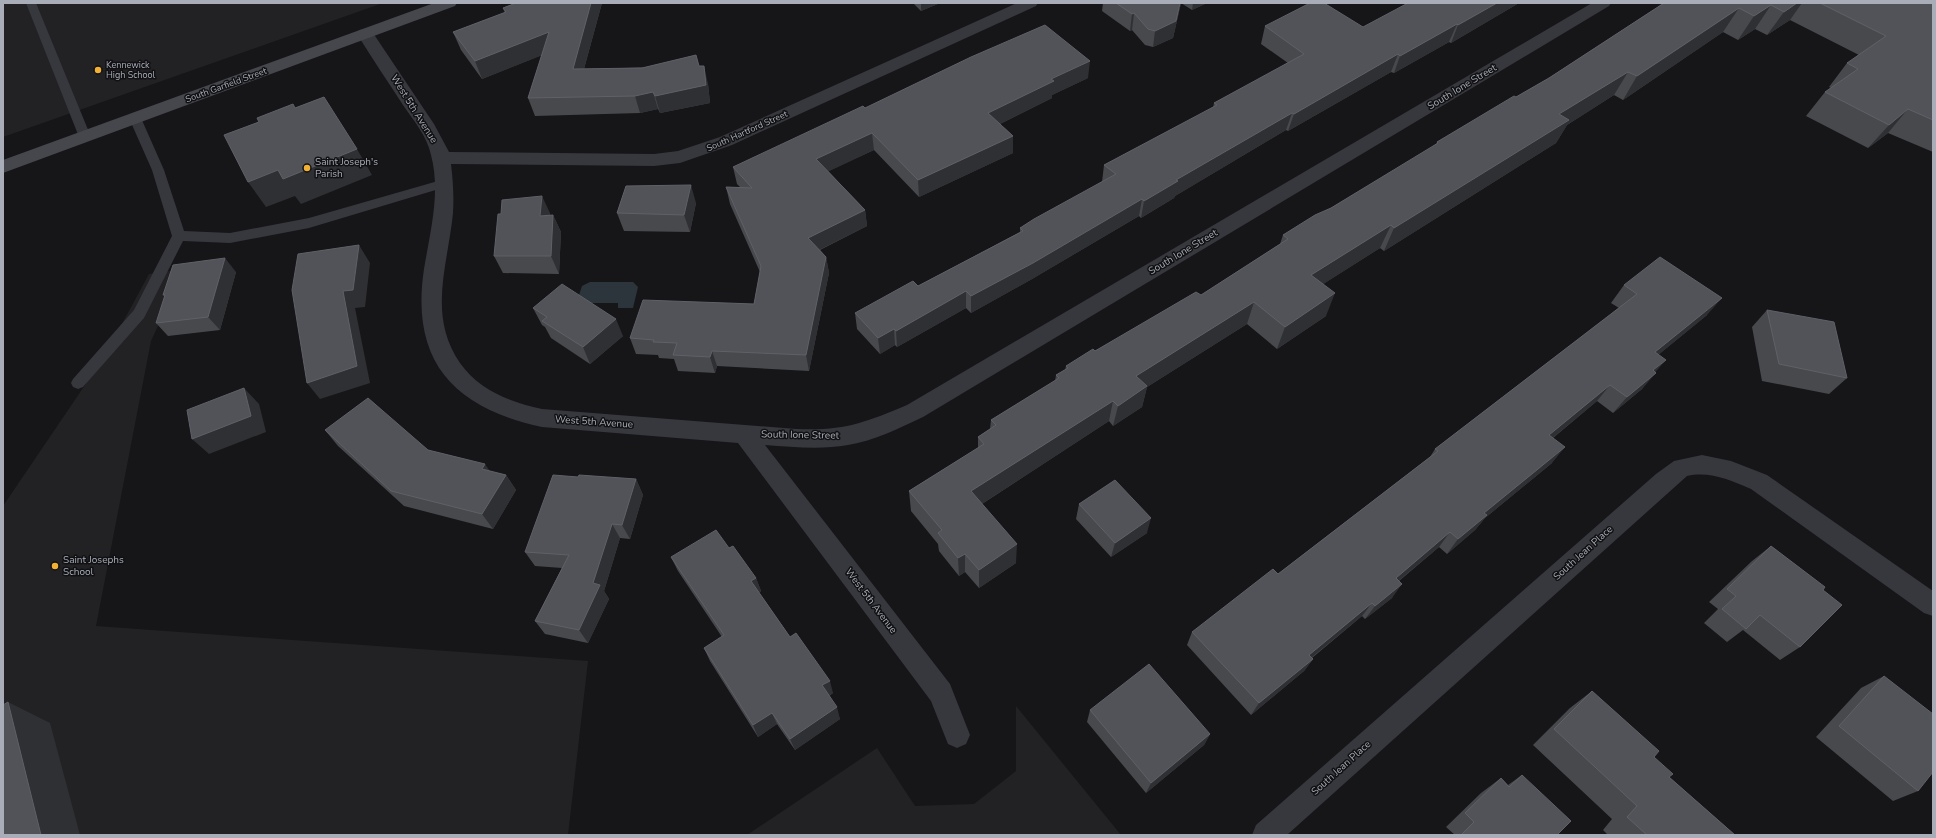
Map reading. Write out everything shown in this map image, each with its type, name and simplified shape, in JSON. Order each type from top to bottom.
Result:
[{"type":"street","name":"South Garfield Street","points":[[3,167],[449,3]]},
{"type":"street","name":"South Hartford Street","points":[[441,158],[628,160],[680,157],[704,150],[734,138],[1030,3]]},
{"type":"street","name":"South Ione Street","points":[[744,434],[815,438],[848,436],[880,427],[915,411],[1603,3]]},
{"type":"street","name":"West 5th Avenue","points":[[365,34],[428,128],[441,158],[445,183],[444,204],[430,295],[431,317],[435,341],[447,364],[468,388],[494,404],[520,414],[542,418],[744,434],[941,693],[957,735]]},
{"type":"street","name":"South Jean Place","points":[[1266,835],[1664,481],[1681,469],[1699,465],[1720,466],[1759,482],[1933,605]]},
{"type":"lane","points":[[31,3],[85,138]]},
{"type":"lane","points":[[78,383],[139,314],[179,236],[158,170],[135,118]]},
{"type":"lane","points":[[179,236],[230,238],[309,223],[445,183]]},
{"type":"shaded area","name":"Kennewick High School","points":[[3,3],[383,3],[3,137]]},
{"type":"shaded area","name":"Saint Josephs School","points":[[184,269],[151,341],[96,626],[588,661],[568,835],[3,835],[3,506],[104,357],[149,274]]},
{"type":"shaded area","points":[[590,282],[633,282],[638,287],[633,308],[618,308],[618,303],[584,303],[578,298],[582,286]]},
{"type":"shaded area","points":[[1016,706],[1121,835],[747,835],[877,748],[915,806],[974,804],[1016,771]]},
{"type":"building","points":[[516,3],[591,3],[573,69],[642,68],[696,55],[699,66],[704,66],[706,85],[655,96],[653,92],[635,96],[528,98],[549,32],[475,61],[453,32],[506,12],[503,8]]},
{"type":"building","points":[[1116,3],[1180,3],[1176,21],[1155,31],[1148,29],[1134,13],[1132,14]]},
{"type":"building","points":[[1310,3],[1324,3],[1363,27],[1408,3],[1497,3],[1400,56],[1398,54],[1294,114],[1292,113],[1176,180],[1178,181],[1144,201],[1142,199],[1033,263],[971,296],[966,291],[896,331],[894,329],[878,338],[855,313],[913,281],[918,286],[1023,231],[1020,228],[1034,219],[1116,174],[1104,165],[1217,105],[1214,103],[1304,54],[1265,26]]},
{"type":"building","points":[[1664,3],[1797,3],[1784,12],[1771,5],[1754,16],[1739,8],[1637,76],[1628,72],[1559,114],[1569,120],[1394,228],[1391,225],[1311,275],[1335,293],[1285,327],[1254,302],[1136,376],[1147,386],[1118,406],[1113,401],[971,491],[1017,544],[979,570],[965,554],[958,558],[938,533],[942,530],[909,491],[984,444],[978,437],[996,425],[991,420],[1059,378],[1056,375],[1068,368],[1066,366],[1093,349],[1095,351],[1196,292],[1201,295],[1288,239],[1283,235],[1315,215],[1331,208],[1514,96],[1516,97],[1549,78]]},
{"type":"building","points":[[1820,3],[1933,3],[1933,120],[1908,109],[1889,125],[1825,92],[1858,69],[1847,63],[1886,36]]},
{"type":"building","points":[[1045,25],[1090,61],[1051,79],[1054,81],[988,113],[1013,136],[918,180],[872,133],[816,159],[865,210],[808,238],[826,257],[806,355],[712,351],[710,357],[673,355],[677,343],[653,342],[654,340],[630,338],[643,300],[754,304],[761,266],[726,187],[752,188],[733,167],[863,106],[865,108],[971,57]]},
{"type":"building","points":[[324,97],[357,149],[283,179],[278,170],[248,182],[224,135],[259,122],[257,118],[293,104],[295,108]]},
{"type":"building","points":[[691,185],[684,215],[617,213],[626,186]]},
{"type":"building","points":[[542,196],[540,216],[553,215],[551,256],[494,256],[498,214],[501,214],[502,200]]},
{"type":"building","points":[[359,245],[353,290],[343,291],[357,366],[307,383],[292,290],[298,254]]},
{"type":"building","points":[[1660,257],[1722,298],[1655,352],[1666,360],[1653,370],[1656,373],[1627,397],[1610,385],[1549,435],[1565,447],[1484,513],[1487,515],[1458,539],[1450,532],[1396,578],[1402,584],[1375,606],[1372,603],[1309,655],[1313,659],[1259,703],[1192,632],[1273,569],[1278,574],[1438,451],[1435,449],[1637,294],[1624,285]]},
{"type":"building","points":[[225,258],[208,317],[156,323],[173,265]]},
{"type":"building","points":[[562,284],[616,319],[583,347],[542,321],[547,317],[533,308]]},
{"type":"building","points":[[1767,310],[1834,322],[1847,378],[1779,364]]},
{"type":"building","points":[[244,388],[251,416],[192,439],[187,410]]},
{"type":"building","points":[[368,398],[428,450],[485,464],[482,469],[506,475],[482,514],[391,491],[325,430]]},
{"type":"building","points":[[553,475],[578,477],[579,475],[636,479],[622,525],[612,524],[593,583],[600,585],[579,630],[535,621],[569,555],[525,552]]},
{"type":"building","points":[[1115,480],[1151,518],[1115,543],[1079,504]]},
{"type":"building","points":[[716,530],[729,548],[733,546],[756,578],[751,581],[790,637],[796,633],[830,681],[822,685],[837,707],[790,739],[772,713],[753,725],[704,648],[724,635],[671,557]]},
{"type":"building","points":[[1771,546],[1825,587],[1823,590],[1842,605],[1800,647],[1760,615],[1746,629],[1722,609],[1736,596],[1727,589]]},
{"type":"building","points":[[1149,664],[1210,734],[1151,783],[1090,710]]},
{"type":"building","points":[[1884,676],[1933,714],[1933,772],[1918,791],[1839,726]]},
{"type":"building","points":[[1592,691],[1659,751],[1654,757],[1673,774],[1669,777],[1735,835],[1647,835],[1627,817],[1637,806],[1554,729]]},
{"type":"building","points":[[8,702],[41,835],[3,835],[3,705]]},
{"type":"building","points":[[1522,775],[1571,821],[1557,835],[1461,835],[1474,822],[1465,813],[1501,778],[1509,787]]},
{"type":"place","name":"Kennewick High School","points":[[98,70]]},
{"type":"place","name":"Saint Joseph's Parish","points":[[307,168]]},
{"type":"place","name":"Saint Josephs School","points":[[55,566]]}]
